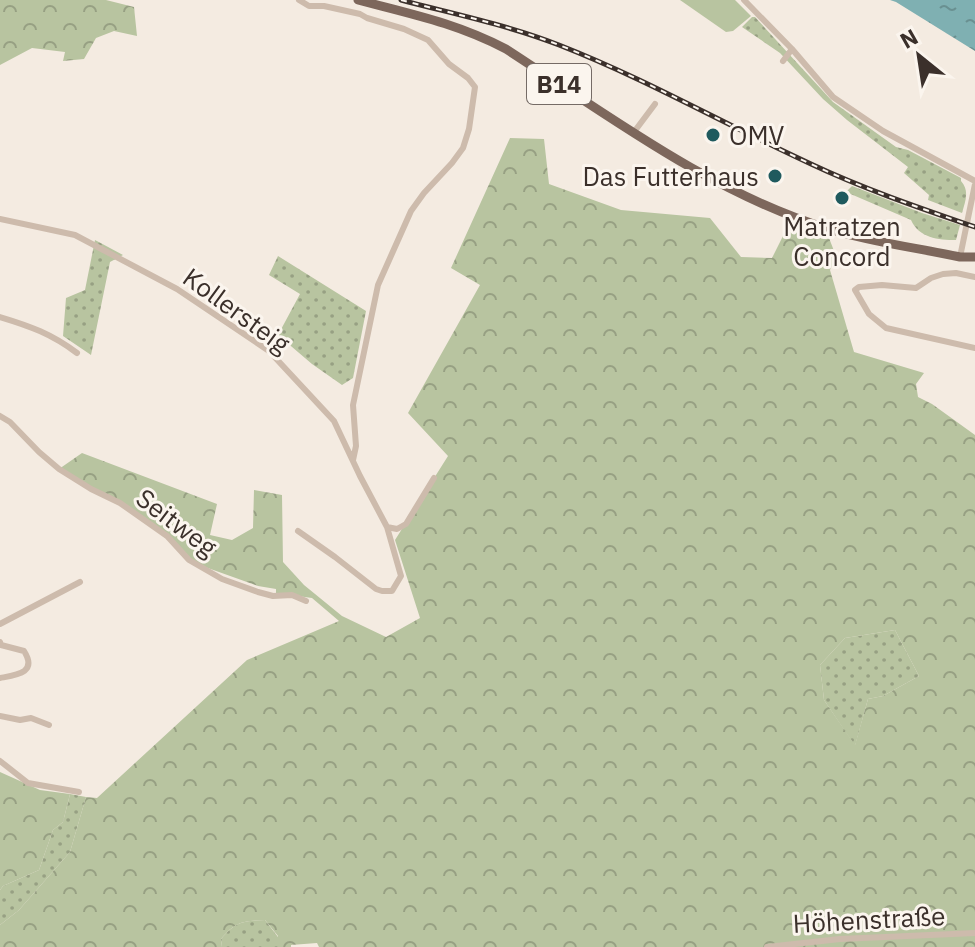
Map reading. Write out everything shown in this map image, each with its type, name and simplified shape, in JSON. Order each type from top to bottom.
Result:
[{"type":"main road","name":"B14","points":[[358,0],[452,25],[483,37],[691,167],[792,216],[837,231],[960,257],[975,257]]},
{"type":"main road","name":"B14","points":[[960,257],[975,266]]},
{"type":"street","points":[[299,0],[309,6],[360,14],[428,40],[475,87],[463,148],[411,211],[378,285],[353,405],[356,446],[353,460]]},
{"type":"street","points":[[744,0],[833,97],[883,131],[975,182],[960,257]]},
{"type":"street","points":[[783,61],[792,49]]},
{"type":"street","points":[[634,132],[655,104]]},
{"type":"street","name":"Kollersteig","points":[[0,219],[75,235],[151,274],[269,351],[334,421],[387,527],[401,576],[392,591],[376,589],[298,531]]},
{"type":"street","points":[[975,277],[943,274],[916,288],[882,285],[855,290],[869,314],[886,328],[975,348]]},
{"type":"street","points":[[0,317],[35,328],[77,353]]},
{"type":"street","name":"Seitweg","points":[[0,416],[59,469],[120,503],[167,536],[189,560],[222,579],[258,592],[273,596],[292,595],[306,601]]},
{"type":"street","points":[[387,527],[397,529],[406,524],[434,478]]},
{"type":"street","points":[[0,624],[80,582]]},
{"type":"street","points":[[0,642],[1,645],[24,651],[29,663],[20,674],[0,678]]},
{"type":"street","points":[[0,716],[20,720],[31,718],[49,725]]},
{"type":"street","points":[[0,761],[28,783],[79,792]]},
{"type":"street","name":"Höhenstraße","points":[[767,947],[840,939],[975,933]]},
{"type":"green space","points":[[0,0],[106,0],[134,7],[137,36],[114,31],[96,38],[84,59],[63,61],[65,52],[32,48],[0,65]]},
{"type":"green space","points":[[680,0],[735,0],[751,16],[733,31],[726,32]]},
{"type":"green space","points":[[752,17],[833,102],[896,147],[908,150],[961,178],[966,193],[962,213],[928,200],[929,195],[904,173],[908,167],[823,99],[780,53],[742,27]]},
{"type":"green space","points":[[510,138],[544,139],[549,184],[621,210],[710,218],[741,257],[772,258],[789,224],[829,238],[836,256],[830,270],[854,352],[924,373],[916,384],[918,397],[975,435],[975,947],[319,947],[317,943],[278,947],[278,936],[265,920],[236,925],[221,939],[222,947],[0,947],[0,925],[19,910],[70,852],[86,797],[97,798],[247,660],[339,621],[312,598],[276,593],[276,589],[258,586],[191,562],[170,539],[117,502],[59,469],[82,453],[217,504],[210,535],[232,540],[253,528],[254,490],[282,495],[283,562],[304,585],[342,616],[386,637],[420,618],[395,540],[448,456],[408,413],[480,285],[451,268]],"holes":[[[895,630],[919,676],[883,696],[868,699],[855,745],[824,700],[820,665],[845,638]]]},
{"type":"green space","points":[[852,186],[960,225],[956,240],[924,234],[911,220],[846,192]]},
{"type":"green space","points":[[95,240],[123,255],[110,262],[91,355],[63,336],[66,298],[85,290]]},
{"type":"green space","points":[[278,256],[366,311],[353,378],[342,385],[278,335],[300,294],[269,275]]},
{"type":"green space","points":[[895,630],[919,676],[883,696],[868,699],[855,746],[824,700],[820,665],[845,638]]},
{"type":"green space","points":[[0,772],[40,790],[70,794],[63,822],[53,830],[39,870],[0,890]]},
{"type":"green space","points":[[70,794],[86,797],[70,852],[19,910],[0,925],[0,890],[39,870],[53,830],[63,822]]},
{"type":"green space","points":[[265,920],[278,937],[278,947],[222,947],[221,939],[236,925]]},
{"type":"water","points":[[890,0],[975,0],[975,51],[896,2]]},
{"type":"railway","points":[[401,0],[559,45],[623,72],[831,173],[975,227]]},
{"type":"place","name":"OMV","points":[[713,135]]},
{"type":"place","name":"Das Futterhaus","points":[[775,176]]},
{"type":"place","name":"Matratzen Concord","points":[[842,198]]}]
